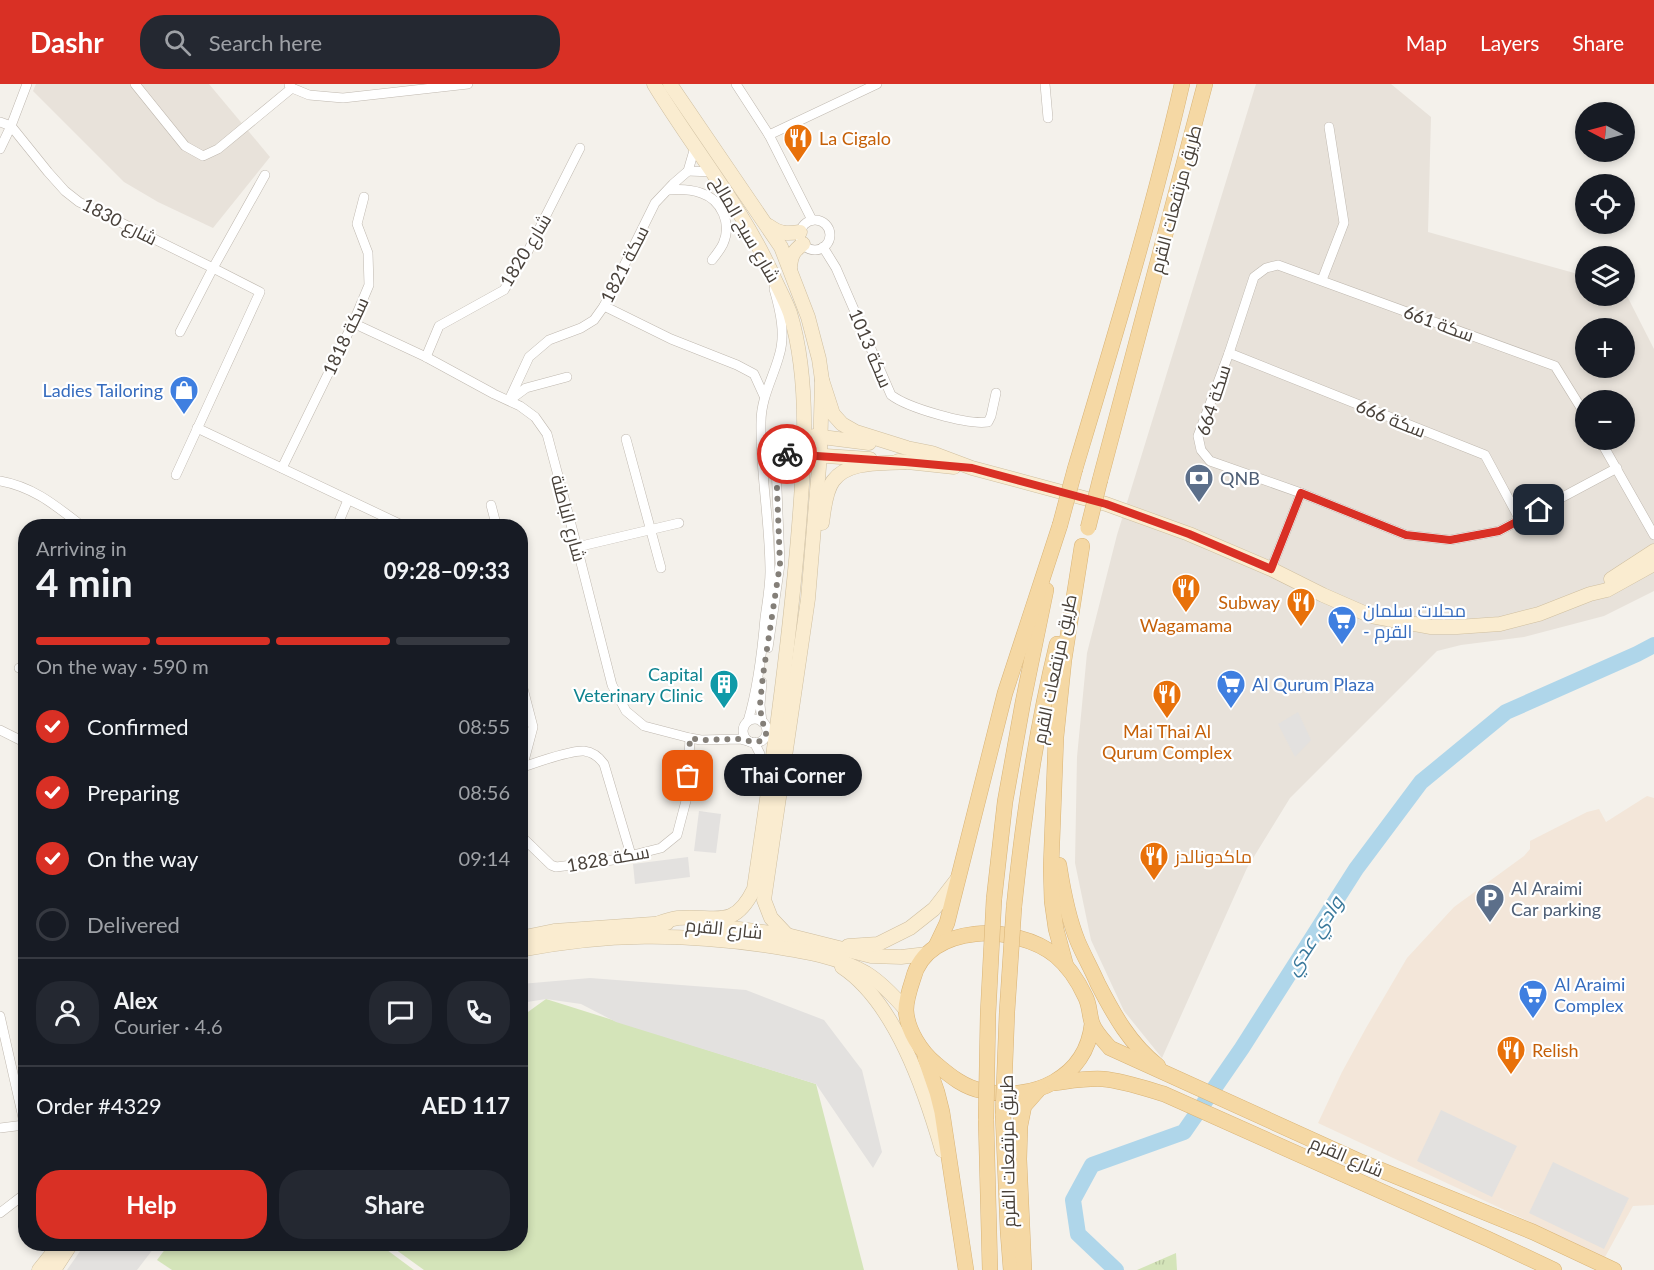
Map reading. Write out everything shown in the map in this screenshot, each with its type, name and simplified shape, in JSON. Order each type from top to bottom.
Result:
[{"type":"main road","name":"طريق مرتفعات القرم","points":[[990,1270],[986,1119],[988,1014],[994,899],[1005,802],[1023,702],[1060,525],[1120,317],[1182,84]]},
{"type":"main road","name":"طريق مرتفعات القرم","points":[[1011,1270],[1003,1114],[1014,907],[1023,825],[1047,684],[1205,84]]},
{"type":"main road","points":[[966,1270],[942,1112],[924,1054],[914,1035],[906,1010],[914,974],[947,923],[1005,693],[1060,525]]},
{"type":"main road","points":[[1066,966],[1056,929],[1051,867],[1056,736],[1064,660],[1082,546]]},
{"type":"main road","points":[[1054,814],[1061,879],[1077,940],[1118,1023],[1132,1042],[1172,1077]]},
{"type":"main road","points":[[924,1054],[950,1076],[981,1091],[1012,1093],[1039,1089],[1054,1083],[1081,1057],[1091,1035],[1092,1024],[1086,998],[1072,973],[1055,955],[1030,942],[989,932],[949,939],[931,950]]},
{"type":"main road","name":"شارع القرم","points":[[1092,1024],[1110,1048],[1360,1162],[1533,1232],[1614,1270]]},
{"type":"main road","name":"شارع القرم","points":[[1054,1083],[1101,1079],[1127,1083],[1164,1094],[1554,1270]]},
{"type":"main road","points":[[1024,1270],[1019,1159],[1020,1126],[1024,1106],[1039,1089]]},
{"type":"street","points":[[0,149],[27,84]]},
{"type":"street","points":[[135,84],[185,146],[203,156],[218,149],[290,86],[309,95],[344,98],[468,84]]},
{"type":"street","name":"شارع سيح المالح","points":[[654,84],[694,147],[713,172],[764,255],[789,312],[797,343],[805,436],[794,582],[776,735],[754,889],[748,902],[738,912],[727,917],[716,920],[677,918],[659,923]]},
{"type":"street","name":"شارع سيح المالح","points":[[670,84],[781,247],[808,317],[822,380],[820,455],[810,574],[764,900],[771,918],[787,935]]},
{"type":"street","points":[[736,84],[769,135],[812,220]]},
{"type":"street","points":[[769,135],[877,84]]},
{"type":"street","points":[[1045,84],[1048,118]]},
{"type":"street","points":[[0,122],[11,126]]},
{"type":"street","name":"1830 شارع","points":[[11,126],[48,172],[65,191],[79,202],[260,292],[197,428]]},
{"type":"street","points":[[1322,280],[1344,223],[1329,127]]},
{"type":"street","points":[[694,147],[688,171],[713,172]]},
{"type":"street","name":"1820 شارع","points":[[426,357],[439,326],[504,290],[527,253],[580,148]]},
{"type":"street","name":"سكة 1821","points":[[509,400],[529,357],[549,340],[581,328],[594,320],[604,306],[655,203],[688,171]]},
{"type":"street","points":[[180,332],[213,267],[265,175]]},
{"type":"street","points":[[668,190],[695,191],[712,198],[718,204],[726,222],[726,235],[723,245],[712,260]]},
{"type":"street","name":"سكة 1818","points":[[282,468],[353,323],[369,285],[368,253],[357,224],[364,197]]},
{"type":"street","points":[[764,223],[778,233],[802,238],[811,249],[816,250],[823,247],[829,238],[828,230],[822,222],[812,220],[802,227],[802,238],[791,256],[790,270]]},
{"type":"street","name":"سكة 1013","points":[[823,247],[836,268],[891,396],[915,407],[976,424],[988,423],[996,393]]},
{"type":"street","points":[[730,738],[739,733],[746,724],[753,707],[762,652],[770,575],[760,419],[764,396],[780,354],[782,316],[764,255]]},
{"type":"street","name":"سكة 661","points":[[1266,268],[1278,265],[1555,366],[1575,398]]},
{"type":"street","name":"سكة 664","points":[[1266,268],[1254,277],[1198,436],[1200,450],[1210,461],[1301,493],[1406,535],[1450,540],[1499,531],[1617,468]]},
{"type":"street","points":[[604,306],[671,339],[754,374],[764,396]]},
{"type":"street","name":"شارع الباطنة","points":[[353,323],[426,357],[520,406],[535,417],[547,434],[612,685],[626,711],[644,726],[690,738],[701,740],[730,738],[752,742]]},
{"type":"street","name":"سكة 666","points":[[1229,353],[1485,455],[1520,520]]},
{"type":"street","points":[[754,374],[775,369]]},
{"type":"street","points":[[509,400],[526,388],[567,377]]},
{"type":"street","points":[[822,380],[833,414],[842,424],[906,455]]},
{"type":"street","points":[[176,475],[197,428],[389,519]]},
{"type":"street","points":[[762,458],[767,447],[776,438],[789,435],[821,437],[906,455]]},
{"type":"street","points":[[626,439],[661,568]]},
{"type":"street","points":[[1606,450],[1654,535]]},
{"type":"street","points":[[752,742],[761,741],[766,735],[760,705],[780,564],[776,464],[781,456],[788,453],[820,455],[932,453],[972,468],[1106,504],[1189,534],[1271,569],[1362,613],[1431,627],[1500,624],[1539,614],[1590,594],[1607,590],[1654,564]]},
{"type":"street","points":[[810,574],[833,482],[849,468],[906,455]]},
{"type":"street","points":[[0,481],[15,484],[48,500],[73,519]]},
{"type":"street","points":[[1271,569],[1301,493]]},
{"type":"street","points":[[340,519],[348,500]]},
{"type":"street","points":[[491,505],[495,519]]},
{"type":"street","points":[[577,547],[679,524]]},
{"type":"street","points":[[1590,594],[1654,551]]},
{"type":"street","points":[[528,708],[533,727],[528,747]]},
{"type":"street","points":[[746,724],[753,719],[762,722]]},
{"type":"street","points":[[746,724],[745,737],[752,742],[760,754],[764,772],[766,806]]},
{"type":"street","points":[[0,730],[18,739]]},
{"type":"street","name":"سكة 1828","points":[[528,843],[556,867],[614,860],[661,848],[677,835],[687,797],[690,738]]},
{"type":"street","points":[[528,769],[574,752],[584,751],[599,758],[604,764],[631,855]]},
{"type":"street","points":[[831,952],[878,944],[910,928],[934,909],[958,878]]},
{"type":"street","name":"شارع القرم","points":[[528,936],[554,931],[659,923],[711,926],[787,935],[831,952],[865,973],[886,988],[906,1010]]},
{"type":"street","name":"شارع القرم","points":[[528,948],[610,937],[652,935],[725,939],[871,956],[901,957],[931,950]]},
{"type":"street","points":[[831,952],[862,985],[886,1016],[908,1054],[927,1099],[951,1180]]},
{"type":"street","points":[[0,1016],[18,1097]]},
{"type":"street","points":[[0,1128],[18,1128]]},
{"type":"street","points":[[0,1213],[18,1199]]},
{"type":"street","points":[[39,1270],[54,1251]]},
{"type":"street","points":[[54,1270],[66,1251]]},
{"type":"shaded area","points":[[36,84],[209,84],[270,157],[213,228],[158,202],[124,182],[33,91]]},
{"type":"shaded area","points":[[1256,84],[1391,84],[1431,117],[1428,232],[1575,273],[1575,306],[1632,306],[1654,349],[1654,591],[1604,616],[1524,637],[1461,645],[1437,651],[1290,798],[1247,868],[1162,1058],[1124,1011],[1091,940],[1075,863],[1077,757],[1087,653],[1117,535]]},
{"type":"shaded area","points":[[1298,712],[1311,740],[1295,757],[1278,724]]},
{"type":"shaded area","points":[[1647,796],[1654,798],[1654,1205],[1633,1206],[1605,1257],[1318,1123],[1342,1072],[1407,958],[1454,907],[1524,856],[1530,849],[1530,841],[1587,812],[1599,809],[1606,822]]},
{"type":"shaded area","points":[[699,811],[721,814],[716,853],[694,851]]},
{"type":"shaded area","points":[[688,857],[690,877],[635,884],[633,864]]},
{"type":"shaded area","points":[[590,978],[746,990],[824,1020],[862,1070],[882,1152],[873,1168],[816,1084],[616,1022],[581,1004],[546,999],[528,1002],[528,983]]},
{"type":"shaded area","points":[[1441,1110],[1517,1146],[1492,1197],[1417,1161]]},
{"type":"shaded area","points":[[1553,1162],[1629,1198],[1604,1249],[1529,1213]]},
{"type":"shaded area","points":[[80,1251],[152,1251],[137,1270],[67,1270]]},
{"type":"green space","points":[[546,999],[816,1084],[864,1270],[424,1270],[398,1251],[528,1251],[528,1012]]},
{"type":"green space","points":[[164,1251],[388,1251],[414,1270],[172,1270],[157,1260]]},
{"type":"green space","points":[[1176,1253],[1177,1270],[1137,1270]]},
{"type":"waterway","name":"وادي عدي","points":[[1116,1270],[1078,1234],[1073,1200],[1092,1165],[1184,1132],[1242,1048],[1356,869],[1421,782],[1506,712],[1654,645]]},
{"type":"way so far","points":[[688,776],[690,738],[701,740],[730,738],[758,742],[766,735],[760,705],[780,564],[776,464],[781,456],[787,454]]},
{"type":"place","name":"La Cigalo","points":[[798,164]]},
{"type":"place","name":"Ladies Tailoring","points":[[184,416]]},
{"type":"place","name":"QNB","points":[[1199,504]]},
{"type":"place","name":"Wagamama","points":[[1186,614]]},
{"type":"place","name":"Subway","points":[[1301,628]]},
{"type":"place","name":"محلات سلمان - القرم","points":[[1342,646]]},
{"type":"place","name":"Capital Veterinary Clinic","points":[[724,710]]},
{"type":"place","name":"Al Qurum Plaza","points":[[1231,710]]},
{"type":"place","name":"Mai Thai Al Qurum Complex","points":[[1167,720]]},
{"type":"place","name":"Thai Corner","points":[[688,776]]},
{"type":"place","name":"ماكدونالدز","points":[[1154,882]]},
{"type":"place","name":"Al Araimi Car parking","points":[[1490,924]]},
{"type":"place","name":"Al Araimi Complex","points":[[1533,1020]]},
{"type":"place","name":"Relish","points":[[1511,1076]]},
{"type":"route","points":[[787,454],[972,468],[1106,504],[1189,534],[1271,569],[1301,493],[1406,535],[1450,540],[1499,531],[1539,510]]}]
